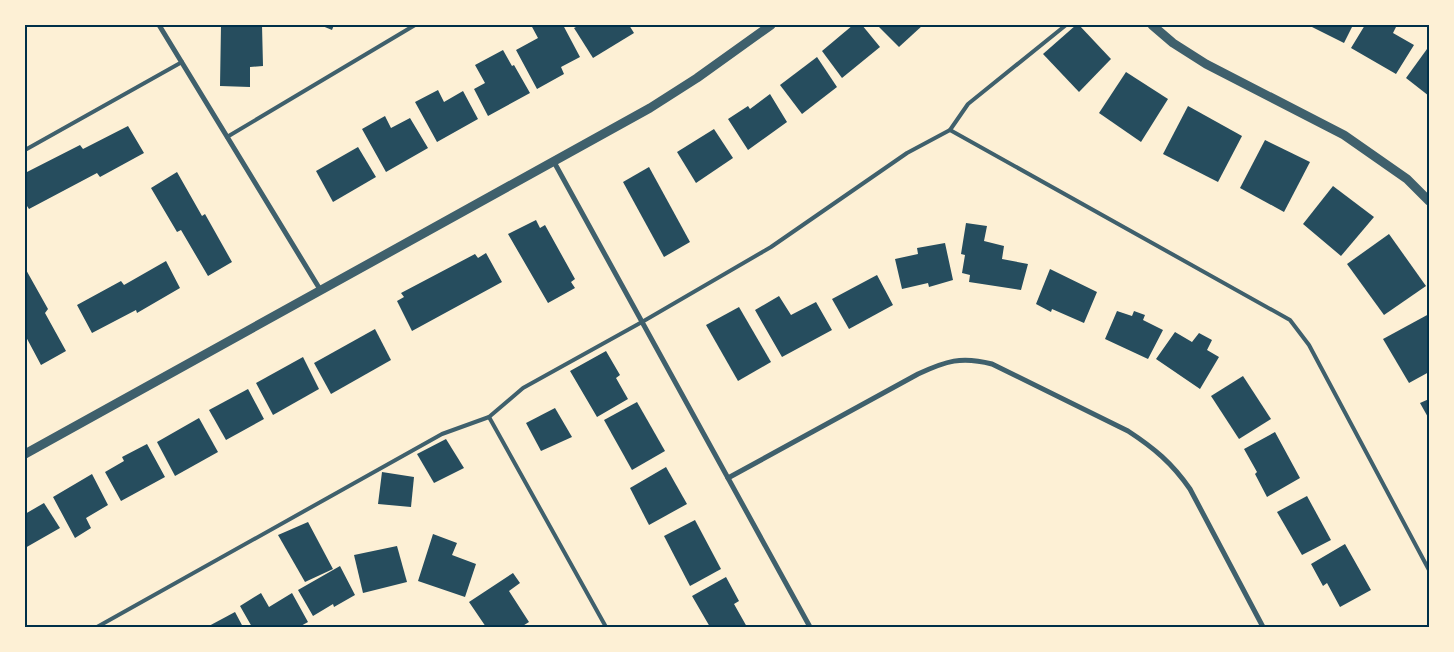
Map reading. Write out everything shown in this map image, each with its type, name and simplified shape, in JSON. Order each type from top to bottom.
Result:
[{"type":"street","points":[[159,25],[321,291]]},
{"type":"street","points":[[25,454],[650,108],[697,78],[771,25]]},
{"type":"street","points":[[1152,25],[1206,64],[1344,135],[1408,180],[1429,201]]},
{"type":"street","points":[[554,162],[810,627]]},
{"type":"street","points":[[728,478],[918,374],[956,360],[974,359],[992,364],[1128,431],[1164,457],[1190,489],[1263,627]]},
{"type":"lane","points":[[227,137],[415,25]]},
{"type":"lane","points":[[98,627],[442,434],[489,417],[524,388],[771,247],[907,153],[950,130],[968,104],[1066,25]]},
{"type":"lane","points":[[25,150],[182,62]]},
{"type":"lane","points":[[950,130],[1290,320],[1310,345],[1429,570]]},
{"type":"lane","points":[[489,417],[606,627]]},
{"type":"building","points":[[221,25],[262,25],[263,66],[250,67],[250,87],[220,86]]},
{"type":"building","points":[[320,25],[334,25],[332,30]]},
{"type":"building","points":[[531,25],[563,25],[580,57],[561,67],[564,74],[537,89],[516,50],[538,38]]},
{"type":"building","points":[[580,25],[629,25],[634,33],[593,58],[574,28]]},
{"type":"building","points":[[853,25],[862,25],[880,47],[842,78],[822,51]]},
{"type":"building","points":[[877,25],[923,25],[899,47]]},
{"type":"building","points":[[1076,25],[1079,25],[1111,59],[1079,92],[1043,54]]},
{"type":"building","points":[[1308,25],[1353,25],[1344,43]]},
{"type":"building","points":[[1365,25],[1397,25],[1393,33],[1414,45],[1396,74],[1351,48]]},
{"type":"building","points":[[1427,49],[1429,50],[1429,96],[1406,78]]},
{"type":"building","points":[[503,50],[530,93],[488,116],[474,89],[485,83],[475,65]]},
{"type":"building","points":[[817,57],[837,87],[802,114],[780,85]]},
{"type":"building","points":[[1126,72],[1168,99],[1141,142],[1099,113]]},
{"type":"building","points":[[438,90],[444,102],[463,91],[478,119],[437,142],[415,102]]},
{"type":"building","points":[[770,94],[787,122],[748,150],[728,119],[748,106],[750,109]]},
{"type":"building","points":[[1188,106],[1242,136],[1218,182],[1163,154]]},
{"type":"building","points":[[385,116],[391,128],[410,118],[428,148],[386,172],[362,129]]},
{"type":"building","points":[[128,126],[144,153],[100,177],[97,173],[29,209],[25,203],[25,173],[80,145],[83,149]]},
{"type":"building","points":[[714,129],[733,158],[696,183],[677,152]]},
{"type":"building","points":[[1265,140],[1310,162],[1284,212],[1240,188]]},
{"type":"building","points":[[358,147],[376,177],[333,202],[316,171]]},
{"type":"building","points":[[649,167],[690,242],[664,257],[623,182]]},
{"type":"building","points":[[177,172],[202,216],[205,214],[232,262],[208,276],[181,230],[177,232],[151,188]]},
{"type":"building","points":[[1333,186],[1374,217],[1341,256],[1303,224]]},
{"type":"building","points":[[536,220],[540,228],[545,225],[575,279],[571,282],[575,288],[548,303],[508,234]]},
{"type":"building","points":[[966,223],[987,226],[984,241],[1004,246],[1002,259],[1028,264],[1021,290],[969,282],[970,275],[962,273],[965,255],[961,254]]},
{"type":"building","points":[[1389,234],[1426,286],[1384,315],[1347,264]]},
{"type":"building","points":[[945,243],[953,280],[929,287],[928,283],[902,289],[895,259],[918,254],[917,248]]},
{"type":"building","points":[[486,253],[502,282],[412,331],[397,301],[404,297],[401,293],[475,254],[478,258]]},
{"type":"building","points":[[166,261],[180,288],[137,313],[136,310],[92,333],[77,305],[121,281],[124,285]]},
{"type":"building","points":[[25,268],[48,309],[45,313],[66,351],[41,365],[25,335]]},
{"type":"building","points":[[1050,269],[1097,292],[1084,323],[1052,309],[1051,312],[1036,304]]},
{"type":"building","points":[[877,275],[893,305],[849,329],[832,299]]},
{"type":"building","points":[[779,296],[791,315],[816,302],[832,330],[782,357],[755,310]]},
{"type":"building","points":[[739,307],[771,362],[738,381],[706,325]]},
{"type":"building","points":[[1117,311],[1132,316],[1134,311],[1145,315],[1143,320],[1163,330],[1148,359],[1105,339]]},
{"type":"building","points":[[1429,314],[1429,372],[1409,383],[1383,339]]},
{"type":"building","points":[[375,329],[391,360],[331,394],[314,363]]},
{"type":"building","points":[[1175,332],[1192,342],[1199,333],[1212,340],[1207,350],[1219,357],[1200,389],[1156,359]]},
{"type":"building","points":[[606,351],[620,375],[616,378],[628,399],[597,417],[570,371]]},
{"type":"building","points":[[303,357],[319,389],[273,415],[256,383]]},
{"type":"building","points":[[1243,376],[1271,419],[1239,439],[1211,396]]},
{"type":"building","points":[[248,389],[264,419],[226,440],[209,410]]},
{"type":"building","points":[[1429,399],[1429,419],[1420,403]]},
{"type":"building","points":[[637,402],[665,451],[632,470],[604,420]]},
{"type":"building","points":[[555,408],[572,437],[541,451],[526,423]]},
{"type":"building","points":[[199,418],[218,452],[175,476],[157,442]]},
{"type":"building","points":[[1275,432],[1300,478],[1267,497],[1255,474],[1257,472],[1244,449]]},
{"type":"building","points":[[446,439],[464,468],[434,483],[417,454]]},
{"type":"building","points":[[147,444],[165,477],[121,501],[105,472],[124,461],[122,457]]},
{"type":"building","points":[[666,467],[687,504],[649,525],[630,488]]},
{"type":"building","points":[[382,472],[414,477],[411,507],[378,504]]},
{"type":"building","points":[[92,474],[108,505],[86,518],[91,528],[75,538],[53,497]]},
{"type":"building","points":[[1307,496],[1331,540],[1302,555],[1277,512]]},
{"type":"building","points":[[44,503],[60,528],[25,548],[25,514]]},
{"type":"building","points":[[695,520],[721,569],[690,586],[664,536]]},
{"type":"building","points":[[308,522],[333,569],[305,582],[278,535]]},
{"type":"building","points":[[433,534],[457,543],[452,555],[476,564],[465,597],[418,581]]},
{"type":"building","points":[[1345,544],[1371,590],[1340,607],[1327,583],[1323,586],[1311,564]]},
{"type":"building","points":[[397,546],[407,582],[363,593],[354,555]]},
{"type":"building","points":[[340,566],[355,595],[334,607],[333,604],[313,616],[298,590]]},
{"type":"building","points":[[513,573],[520,583],[509,591],[529,622],[521,627],[486,627],[469,602]]},
{"type":"building","points":[[726,577],[739,601],[734,604],[747,627],[710,627],[692,596]]},
{"type":"building","points":[[261,593],[269,607],[292,593],[308,622],[299,627],[252,627],[240,606]]},
{"type":"building","points":[[235,612],[243,627],[207,627]]}]
